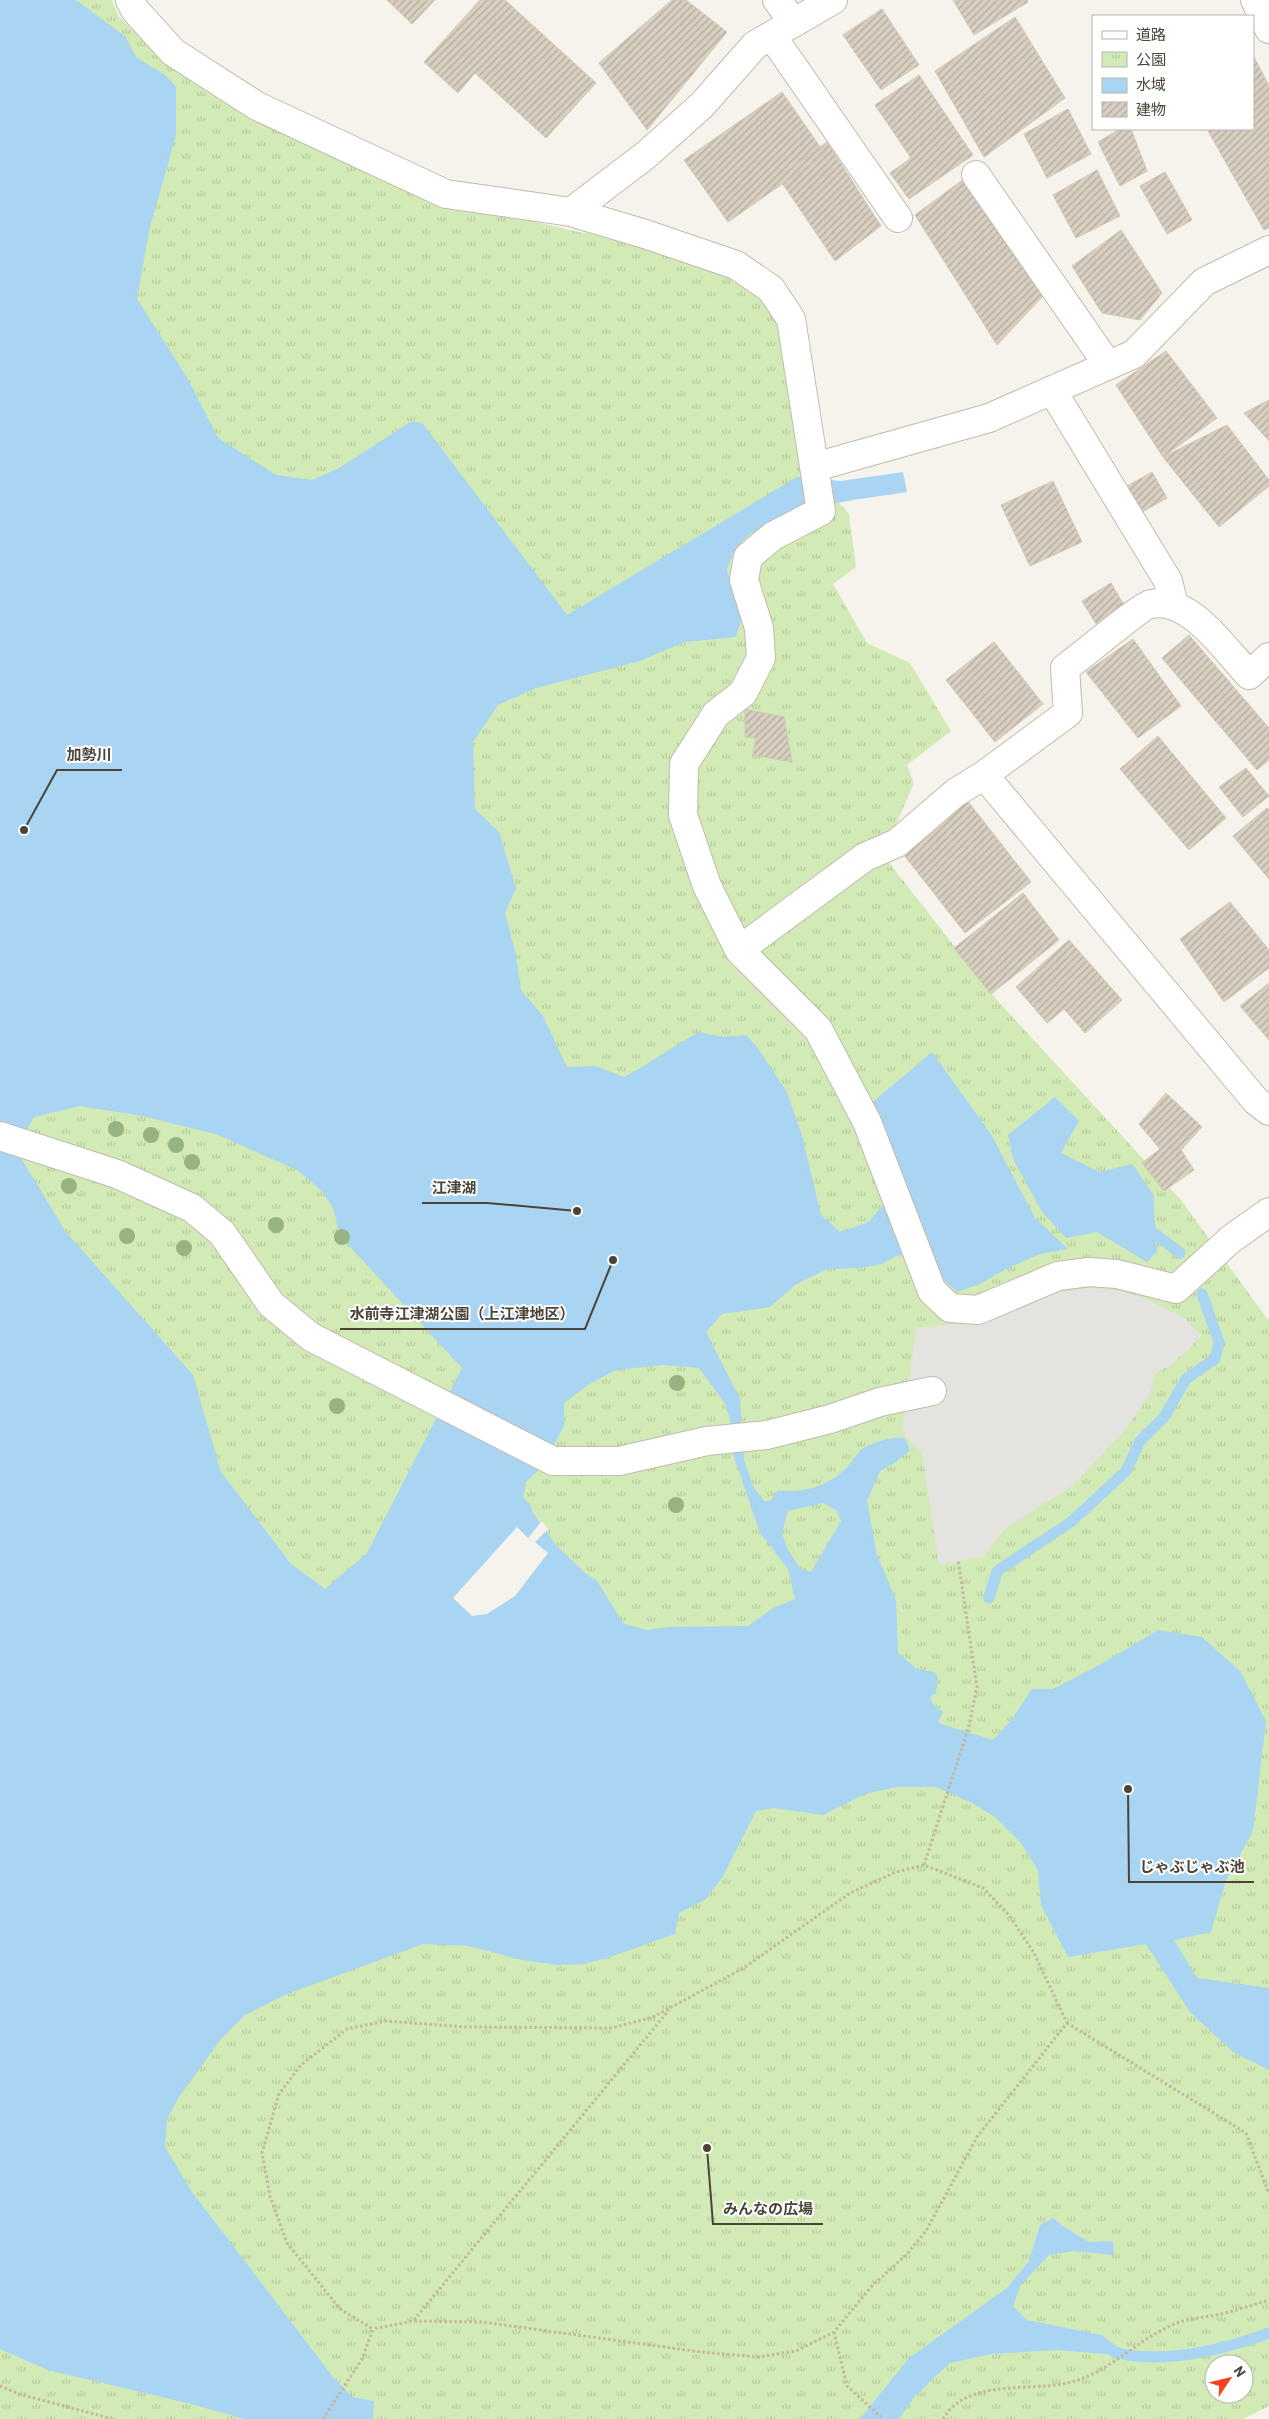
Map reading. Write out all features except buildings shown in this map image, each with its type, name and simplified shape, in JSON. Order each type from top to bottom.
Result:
[{"type":"street","points":[[130,0],[135,10],[173,52],[257,106],[446,194],[571,212],[645,234],[736,265],[772,289],[791,318],[821,511],[773,536],[748,557],[744,580],[759,628],[761,658],[743,693],[716,714],[684,764],[683,815],[707,886],[740,950],[818,1029],[867,1122],[932,1291],[950,1308],[978,1310],[1058,1276],[1089,1272],[1117,1274],[1176,1289],[1232,1239],[1269,1212]]},
{"type":"street","points":[[777,0],[783,29],[898,218]]},
{"type":"street","points":[[571,212],[646,154],[702,105],[755,45],[833,0]]},
{"type":"street","points":[[1255,0],[1269,29]]},
{"type":"street","points":[[976,175],[1108,365]]},
{"type":"street","points":[[816,473],[989,418],[1134,354],[1204,282],[1269,250]]},
{"type":"street","points":[[1052,390],[1168,581],[1174,605]]},
{"type":"street","points":[[740,950],[865,857],[897,843],[955,793],[984,775],[1068,713],[1065,668],[1150,604],[1174,605],[1197,619],[1248,675],[1269,657]]},
{"type":"street","points":[[984,775],[1256,1102],[1269,1111]]},
{"type":"street","points":[[0,1136],[117,1174],[192,1208],[222,1233],[271,1304],[311,1336],[439,1404],[553,1461],[619,1461],[707,1441],[767,1435],[830,1419],[880,1402],[932,1391]]},
{"type":"path","points":[[924,1865],[969,1726],[977,1687],[958,1560]]},
{"type":"path","points":[[1067,2023],[977,2136],[926,2231],[906,2255],[871,2286],[834,2332],[796,2351],[758,2357],[701,2352],[482,2322],[413,2321],[373,2329],[340,2309],[287,2243],[270,2196],[262,2153],[279,2094],[300,2065],[347,2029],[386,2021],[467,2027],[612,2028],[653,2017],[742,1968],[850,1893],[896,1872],[924,1865],[983,1888],[1009,1915],[1034,1953],[1067,2023],[1246,2133],[1269,2194]]},
{"type":"path","points":[[413,2321],[670,2008]]},
{"type":"path","points":[[943,2419],[950,2408],[976,2394],[1067,2383],[1114,2364],[1164,2328],[1183,2320],[1221,2314],[1269,2300]]},
{"type":"path","points":[[323,2419],[362,2359],[373,2329]]},
{"type":"path","points":[[834,2332],[847,2386],[883,2419]]},
{"type":"path","points":[[0,2386],[19,2394],[113,2419]]},
{"type":"green space","points":[[0,0],[112,0],[119,17],[158,52],[425,196],[579,232],[634,241],[742,281],[771,302],[784,325],[809,470],[849,514],[856,567],[833,584],[867,643],[910,663],[951,731],[907,765],[914,783],[883,855],[995,998],[1181,1200],[1269,1321],[1269,2406],[1243,2419],[0,2419]]},
{"type":"shaded area","points":[[1089,1288],[1121,1291],[1144,1298],[1183,1317],[1202,1336],[1172,1364],[1155,1374],[1150,1394],[1126,1429],[1072,1486],[1005,1529],[984,1556],[939,1565],[922,1453],[902,1433],[916,1328],[969,1323],[1014,1307],[1038,1295]]},
{"type":"water","points":[[0,0],[76,0],[125,36],[137,58],[165,75],[176,87],[176,135],[149,231],[137,299],[188,379],[218,438],[276,475],[312,480],[339,468],[412,421],[423,424],[567,615],[797,477],[841,481],[903,472],[907,492],[838,503],[788,515],[765,525],[747,537],[734,552],[727,570],[742,616],[736,637],[684,642],[640,661],[536,688],[498,705],[473,742],[475,809],[499,832],[516,888],[505,913],[516,955],[521,990],[543,1016],[567,1067],[595,1066],[624,1077],[699,1032],[723,1037],[746,1035],[757,1047],[787,1092],[802,1136],[821,1215],[840,1232],[869,1222],[881,1207],[911,1201],[873,1102],[932,1052],[992,1136],[1035,1218],[1068,1249],[1040,1254],[1006,1269],[980,1284],[957,1292],[942,1278],[928,1247],[894,1257],[882,1264],[862,1268],[827,1269],[795,1285],[770,1307],[722,1314],[706,1332],[740,1399],[744,1460],[753,1486],[764,1501],[770,1501],[778,1490],[803,1490],[829,1481],[843,1471],[864,1447],[889,1439],[905,1438],[910,1450],[896,1462],[880,1471],[867,1501],[877,1555],[896,1600],[898,1653],[918,1670],[935,1672],[938,1680],[936,1693],[930,1697],[936,1709],[943,1711],[938,1723],[993,1740],[1013,1718],[1032,1689],[1053,1689],[1103,1663],[1158,1630],[1202,1637],[1240,1671],[1266,1721],[1253,1831],[1226,1880],[1211,1932],[1174,1940],[1197,1978],[1269,1988],[1269,2070],[1233,2052],[1190,2012],[1146,1944],[1068,1957],[1041,1905],[1038,1870],[1020,1842],[995,1817],[972,1803],[936,1787],[896,1787],[865,1794],[823,1815],[773,1808],[756,1811],[723,1876],[706,1899],[679,1913],[675,1934],[584,1964],[557,1965],[522,1960],[469,1946],[423,1944],[287,1994],[245,2015],[221,2039],[179,2097],[167,2119],[165,2147],[192,2192],[333,2377],[353,2397],[374,2401],[373,2419],[245,2419],[191,2404],[48,2370],[0,2349]],"holes":[[[80,1106],[143,1116],[218,1135],[297,1170],[322,1191],[333,1208],[340,1236],[462,1368],[367,1553],[325,1589],[291,1564],[221,1472],[193,1375],[66,1232],[16,1150],[34,1117]],[[664,1365],[699,1368],[724,1402],[730,1419],[732,1451],[760,1533],[788,1569],[795,1599],[773,1608],[748,1626],[669,1627],[647,1630],[624,1624],[597,1581],[585,1573],[556,1545],[533,1513],[530,1504],[523,1498],[526,1482],[542,1467],[564,1426],[564,1403],[588,1385],[616,1370]],[[824,1503],[837,1511],[841,1521],[811,1572],[800,1568],[788,1550],[782,1533],[788,1511]]]},
{"type":"water","points":[[1055,1097],[1079,1121],[1061,1153],[1099,1172],[1132,1164],[1153,1194],[1157,1252],[1147,1262],[1097,1232],[1066,1238],[1042,1212],[1013,1159],[1008,1135]]},
{"type":"water","points":[[1053,2218],[1089,2242],[1113,2241],[1114,2255],[1073,2251],[1049,2255],[1020,2286],[1013,2306],[1027,2320],[1102,2335],[1129,2356],[1057,2350],[991,2354],[950,2363],[914,2397],[899,2419],[860,2419],[909,2358],[1007,2288],[1029,2261],[1040,2225]]},
{"type":"pier","points":[[542,1521],[548,1529],[535,1542],[548,1553],[515,1596],[487,1614],[472,1616],[453,1598],[517,1527],[528,1538]]},
{"type":"waterway","points":[[1155,1234],[1180,1253]]},
{"type":"waterway","points":[[989,1598],[997,1571],[1071,1522],[1126,1471],[1140,1441],[1165,1416],[1186,1379],[1215,1359],[1219,1342],[1202,1294]]},
{"type":"waterway","points":[[1114,2352],[1152,2357],[1193,2354],[1232,2345],[1269,2333]]},
{"type":"place","name":"加勢川","points":[[24,830]]},
{"type":"place","name":"江津湖","points":[[577,1211]]},
{"type":"place","name":"水前寺江津湖公園（上江津地区）","points":[[613,1260]]},
{"type":"place","name":"じゃぶじゃぶ池","points":[[1128,1789]]},
{"type":"place","name":"みんなの広場","points":[[707,2148]]}]
